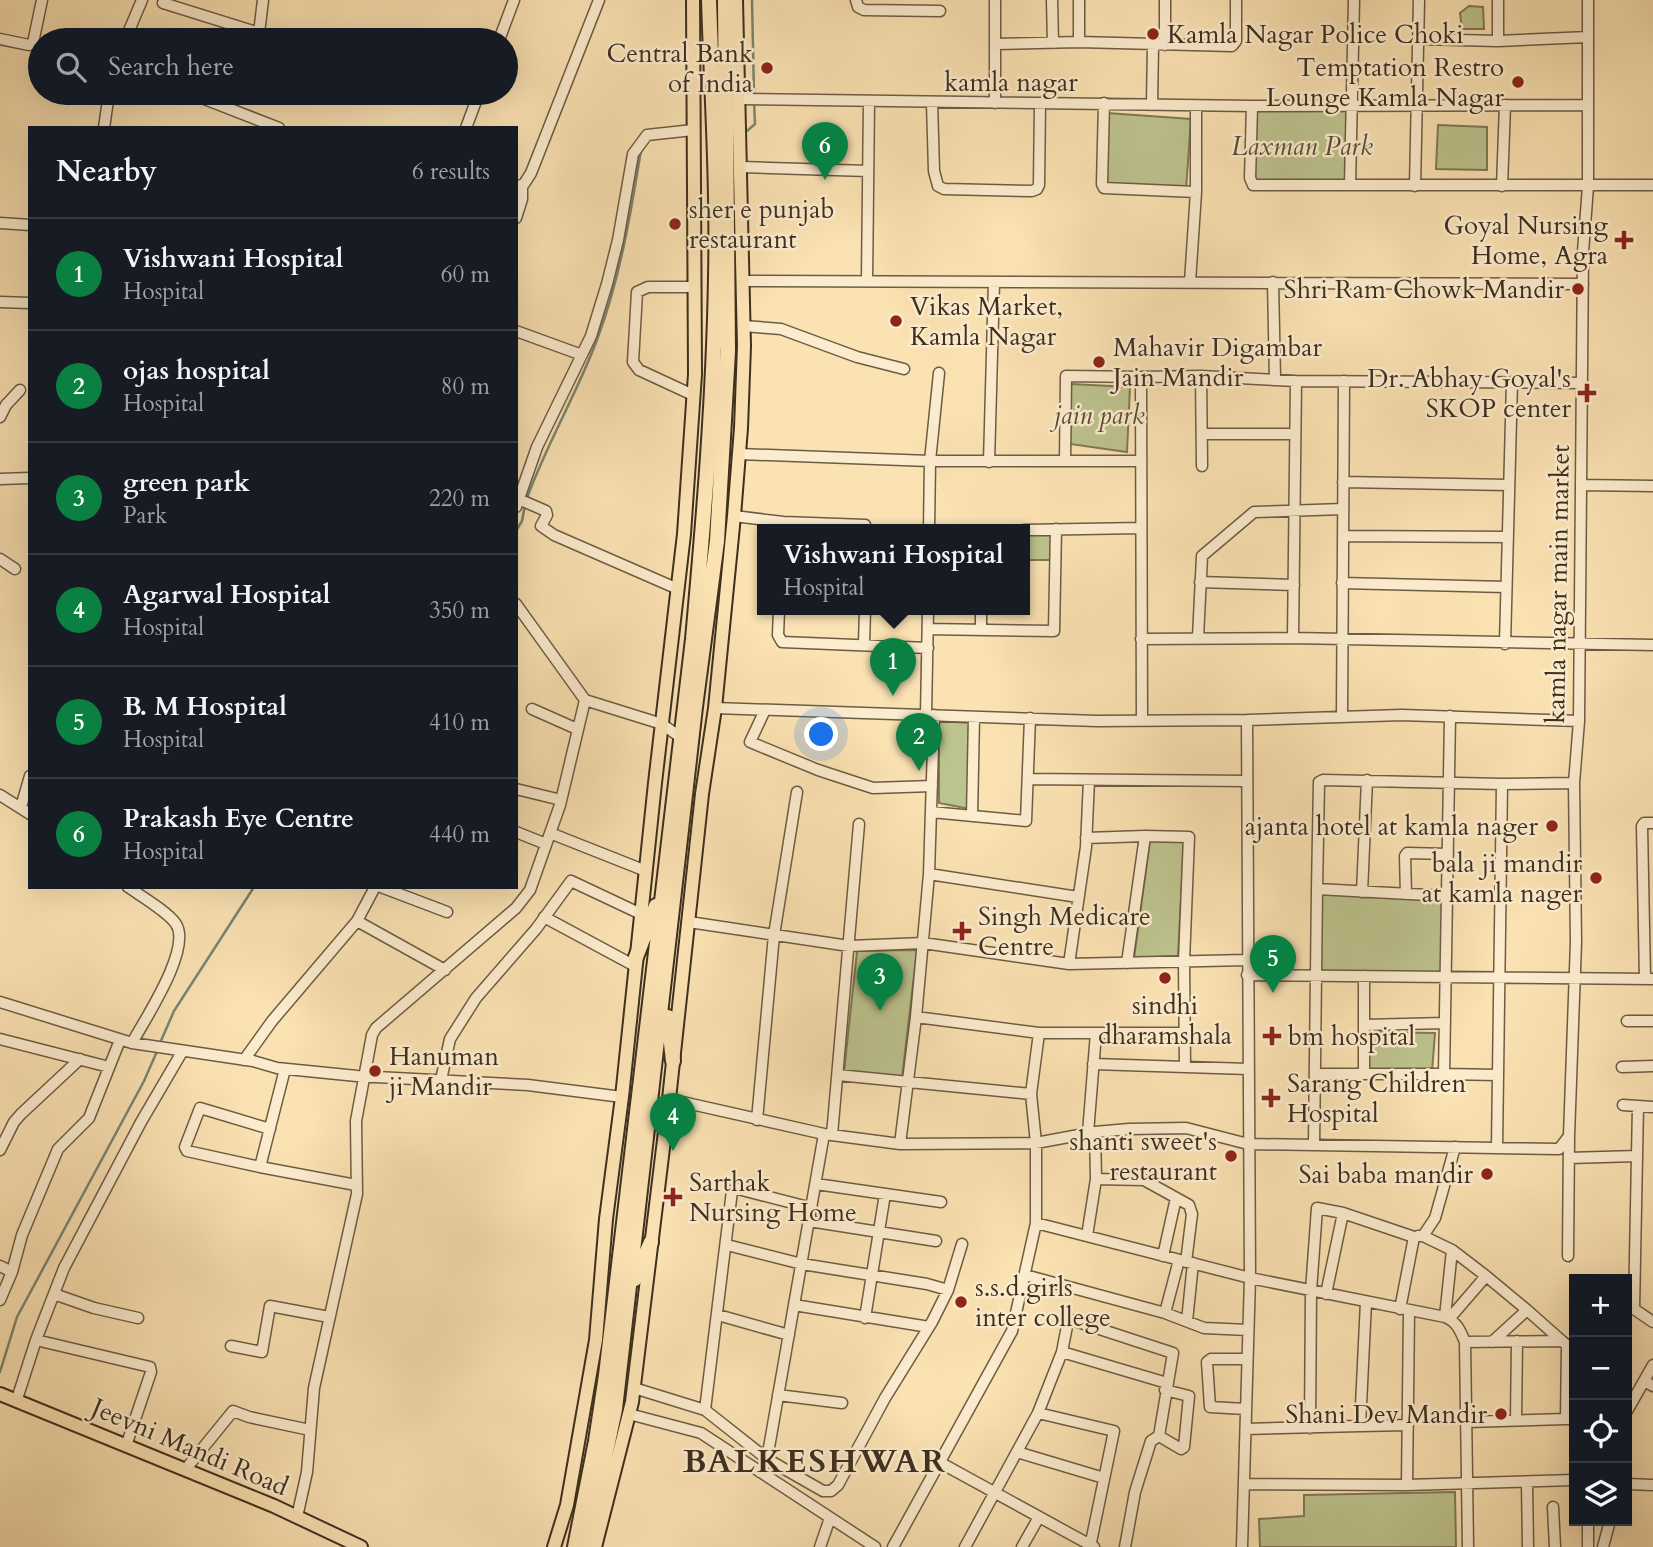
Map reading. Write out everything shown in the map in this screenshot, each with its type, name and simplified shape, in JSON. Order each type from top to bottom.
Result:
[{"type":"highway","points":[[575,1547],[606,1375],[693,639],[709,460],[716,274],[709,0]]},
{"type":"highway","points":[[586,1547],[615,1409],[695,706],[717,541],[724,452],[729,282],[725,0]]},
{"type":"highway","points":[[636,962],[664,885]]},
{"type":"highway","points":[[666,977],[673,1060]]},
{"type":"highway","points":[[628,1297],[651,1242]]},
{"type":"main road","points":[[554,1547],[567,1506],[596,1340],[606,1219],[684,534],[693,395],[693,0]]},
{"type":"main road","points":[[594,1547],[634,1388],[702,794],[715,708],[734,516],[744,326],[741,167],[749,99],[736,0]]},
{"type":"main road","name":"Jeevni Mandi Road","points":[[0,1394],[298,1517],[361,1547]]},
{"type":"street","points":[[38,28],[41,0]]},
{"type":"street","points":[[130,28],[142,0]]},
{"type":"street","points":[[260,28],[263,0]]},
{"type":"street","points":[[504,28],[514,0]]},
{"type":"street","points":[[518,212],[522,199],[519,186],[531,173],[599,0]]},
{"type":"street","points":[[856,0],[858,7],[864,10],[940,10]]},
{"type":"street","points":[[995,0],[995,103]]},
{"type":"street","points":[[1052,0],[1053,43]]},
{"type":"street","points":[[1079,0],[1079,42]]},
{"type":"street","points":[[1165,46],[1166,0]]},
{"type":"street","points":[[995,44],[1079,42],[1165,46],[1234,45],[1237,41],[1236,0]]},
{"type":"street","points":[[1350,185],[1354,0]]},
{"type":"street","points":[[1415,186],[1419,0]]},
{"type":"street","points":[[1498,0],[1498,41]]},
{"type":"street","name":"kamla nagar main market","points":[[1568,1256],[1576,942],[1574,783],[1578,721],[1583,284],[1588,186],[1588,0]]},
{"type":"street","points":[[163,3],[243,28]]},
{"type":"street","points":[[1419,38],[1498,41],[1587,37]]},
{"type":"street","points":[[0,39],[28,45]]},
{"type":"street","points":[[1152,105],[1153,45]]},
{"type":"street","name":"kamla nagar","points":[[749,99],[1196,106],[1588,105]]},
{"type":"street","points":[[867,281],[869,101]]},
{"type":"street","points":[[932,103],[934,171],[938,187],[1032,191],[1037,189],[1038,185],[1040,103]]},
{"type":"street","points":[[1104,103],[1102,184],[1105,189],[1196,192]]},
{"type":"street","points":[[104,126],[107,105]]},
{"type":"street","points":[[217,105],[267,126]]},
{"type":"street","points":[[467,126],[475,105]]},
{"type":"street","points":[[1502,186],[1505,105]]},
{"type":"street","points":[[1189,282],[1196,192],[1196,106]]},
{"type":"street","points":[[1252,106],[1252,184],[1653,185]]},
{"type":"street","points":[[678,589],[554,535],[541,526],[548,513],[522,502],[537,447],[591,336],[607,284],[633,154],[647,135],[693,130]]},
{"type":"street","points":[[741,167],[868,171]]},
{"type":"street","points":[[0,223],[28,225]]},
{"type":"street","points":[[744,281],[1583,284]]},
{"type":"street","points":[[989,461],[994,282]]},
{"type":"street","points":[[1273,282],[1275,379]]},
{"type":"street","points":[[693,395],[639,370],[633,362],[636,292],[648,287],[694,287]]},
{"type":"street","points":[[0,302],[28,303]]},
{"type":"street","points":[[744,326],[781,330],[857,357],[904,369]]},
{"type":"street","points":[[518,332],[582,355]]},
{"type":"street","points":[[929,524],[930,461],[939,373]]},
{"type":"street","points":[[1065,461],[1066,376],[1202,376],[1344,382],[1582,383]]},
{"type":"street","points":[[1202,376],[1202,466]]},
{"type":"street","points":[[1141,377],[1142,720]]},
{"type":"street","points":[[1293,638],[1296,381]]},
{"type":"street","points":[[1342,717],[1344,382]]},
{"type":"street","points":[[1505,643],[1512,382]]},
{"type":"street","points":[[0,417],[6,405],[20,390]]},
{"type":"street","points":[[1202,434],[1296,434]]},
{"type":"street","points":[[739,454],[930,461],[1140,461]]},
{"type":"street","points":[[0,479],[28,478]]},
{"type":"street","points":[[1343,482],[1509,485]]},
{"type":"street","points":[[1581,485],[1653,486]]},
{"type":"street","points":[[1198,638],[1202,556],[1252,513],[1295,509],[1343,509]]},
{"type":"street","points":[[734,516],[773,524]]},
{"type":"street","points":[[1030,530],[1141,528]]},
{"type":"street","points":[[928,629],[1054,631],[1056,530]]},
{"type":"street","points":[[1343,536],[1508,537]]},
{"type":"street","points":[[0,559],[16,569]]},
{"type":"street","points":[[1199,582],[1294,585]]},
{"type":"street","points":[[1342,583],[1506,587]]},
{"type":"street","points":[[518,607],[585,700],[662,724],[680,737]]},
{"type":"street","points":[[779,615],[778,635],[782,642],[928,648]]},
{"type":"street","points":[[864,644],[865,615]]},
{"type":"street","points":[[900,1144],[916,1017],[929,874],[932,786],[928,615]]},
{"type":"street","points":[[981,615],[981,629]]},
{"type":"street","points":[[1141,639],[1293,638],[1653,645]]},
{"type":"street","points":[[298,1517],[307,1472],[314,1388],[356,1194],[356,1121],[374,1031],[522,902],[530,890],[561,800],[585,700]]},
{"type":"street","points":[[715,708],[1142,720],[1450,716],[1578,721]]},
{"type":"street","points":[[532,709],[577,729]]},
{"type":"street","points":[[765,710],[750,742],[818,770],[878,788],[932,786]]},
{"type":"street","points":[[1444,1074],[1450,716]]},
{"type":"street","points":[[972,816],[974,717]]},
{"type":"street","points":[[931,812],[1026,821],[1030,718]]},
{"type":"street","points":[[1242,1547],[1250,1278],[1246,781],[1248,720]]},
{"type":"street","points":[[1028,779],[1246,781]]},
{"type":"street","points":[[1069,964],[1086,838],[1089,779]]},
{"type":"street","points":[[1362,891],[1367,780]]},
{"type":"street","points":[[1314,1145],[1319,782],[1367,780],[1574,783]]},
{"type":"street","points":[[21,807],[28,783]]},
{"type":"street","points":[[1497,1148],[1503,784]]},
{"type":"street","points":[[518,789],[561,800]]},
{"type":"street","points":[[757,1120],[774,934],[797,792]]},
{"type":"street","points":[[0,795],[28,812]]},
{"type":"street","points":[[1247,975],[1649,979],[1649,932],[1642,826],[1644,823],[1653,823]]},
{"type":"street","points":[[760,1472],[766,1459],[838,1075],[859,824]]},
{"type":"street","points":[[518,833],[546,844]]},
{"type":"street","points":[[550,833],[646,871]]},
{"type":"street","points":[[1127,962],[1145,836]]},
{"type":"street","points":[[1086,838],[1186,836],[1190,839],[1184,961],[1185,1067]]},
{"type":"street","points":[[1406,894],[1407,853],[1448,853]]},
{"type":"street","points":[[929,874],[1079,897]]},
{"type":"street","points":[[442,1080],[450,1039],[476,998],[573,881],[641,914]]},
{"type":"street","points":[[132,889],[174,922],[178,933],[176,960],[132,1043]]},
{"type":"street","points":[[244,1060],[272,1021],[357,921],[374,889]]},
{"type":"street","points":[[386,889],[447,912]]},
{"type":"street","points":[[1317,889],[1447,896]]},
{"type":"street","points":[[544,917],[636,962]]},
{"type":"street","points":[[357,921],[445,970]]},
{"type":"street","points":[[689,922],[849,946],[923,943],[1069,964],[1247,960]]},
{"type":"street","points":[[1364,976],[1364,1074]]},
{"type":"street","points":[[0,1002],[132,1043],[285,1069],[363,1077],[528,1085],[622,1097]]},
{"type":"street","points":[[916,1017],[1039,1033],[1184,1033]]},
{"type":"street","points":[[1627,1021],[1653,1021]]},
{"type":"street","points":[[1364,1025],[1445,1023]]},
{"type":"street","points":[[893,1547],[1012,1331],[1036,1223],[1036,1143],[1031,1094],[1039,1033]]},
{"type":"street","points":[[1087,1236],[1096,1179],[1092,1132],[1096,1034]]},
{"type":"street","points":[[0,1039],[109,1067]]},
{"type":"street","points":[[0,1300],[3,1284],[12,1272],[25,1228],[58,1149],[86,1121],[120,1040]]},
{"type":"street","points":[[17,1399],[64,1268],[141,1122],[182,1052]]},
{"type":"street","points":[[0,1150],[21,1114],[80,1059]]},
{"type":"street","points":[[1093,1064],[1248,1069]]},
{"type":"street","points":[[1622,1067],[1653,1066]]},
{"type":"street","points":[[260,1167],[285,1069]]},
{"type":"street","points":[[1315,1074],[1498,1075]]},
{"type":"street","points":[[838,1075],[1031,1094]]},
{"type":"street","points":[[669,1098],[828,1135],[900,1144],[1036,1143],[1092,1132],[1186,1128],[1248,1144],[1559,1149],[1569,1136]]},
{"type":"street","points":[[1623,1105],[1653,1107]]},
{"type":"street","points":[[1638,1106],[1634,1309],[1653,1322]]},
{"type":"street","points":[[270,1129],[200,1108],[185,1147],[187,1152],[356,1185]]},
{"type":"street","points":[[1407,1485],[1404,1310],[1419,1236],[1435,1218],[1455,1147]]},
{"type":"street","points":[[1569,1158],[1637,1156]]},
{"type":"street","points":[[1096,1179],[1138,1178],[1189,1205],[1192,1214],[1186,1262],[1187,1321]]},
{"type":"street","points":[[816,1184],[942,1202]]},
{"type":"street","points":[[705,1410],[732,1191],[735,1189],[812,1208]]},
{"type":"street","points":[[864,1318],[885,1194]]},
{"type":"street","points":[[1163,1256],[1176,1198]]},
{"type":"street","points":[[1310,1428],[1311,1291],[1317,1208],[1419,1236],[1452,1250],[1568,1345],[1569,1400]]},
{"type":"street","points":[[1326,1294],[1343,1213]]},
{"type":"street","points":[[809,1221],[936,1241]]},
{"type":"street","points":[[1036,1223],[1250,1278],[1447,1318],[1460,1328],[1465,1342],[1468,1547]]},
{"type":"street","points":[[634,1388],[705,1410],[766,1459],[823,1491],[834,1489],[929,1327],[948,1290],[961,1244]]},
{"type":"street","points":[[727,1245],[802,1264],[927,1284],[948,1290]]},
{"type":"street","points":[[1447,1318],[1452,1250]]},
{"type":"street","points":[[1166,1312],[1186,1262]]},
{"type":"street","points":[[0,1266],[12,1272]]},
{"type":"street","points":[[1025,1275],[1166,1312],[1204,1328],[1248,1330]]},
{"type":"street","points":[[1447,1318],[1486,1276]]},
{"type":"street","points":[[54,1294],[94,1308],[138,1318]]},
{"type":"street","points":[[1360,1426],[1366,1302]]},
{"type":"street","points":[[794,1305],[929,1327]]},
{"type":"street","points":[[231,1346],[262,1352],[270,1306],[329,1317]]},
{"type":"street","points":[[1493,1342],[1527,1310]]},
{"type":"street","points":[[718,1315],[789,1335]]},
{"type":"street","points":[[965,1547],[1038,1413],[1062,1352],[1068,1321],[1072,1320],[1173,1353],[1159,1436],[1151,1441],[1135,1492],[1125,1547]]},
{"type":"street","points":[[36,1340],[151,1369],[126,1446]]},
{"type":"street","points":[[1465,1342],[1517,1341],[1568,1345]]},
{"type":"street","points":[[1516,1420],[1517,1341]]},
{"type":"street","points":[[1062,1352],[1189,1396],[1184,1447],[1181,1448],[1159,1436]]},
{"type":"street","points":[[1246,1409],[1210,1408],[1207,1363],[1211,1359],[1247,1359]]},
{"type":"street","points":[[1632,1400],[1648,1383],[1653,1365]]},
{"type":"street","points":[[778,1395],[842,1403]]},
{"type":"street","points":[[185,1470],[233,1411],[310,1430]]},
{"type":"street","points":[[939,1462],[1091,1547],[1114,1431],[1038,1413]]},
{"type":"street","points":[[629,1414],[701,1433],[875,1547]]},
{"type":"street","points":[[1466,1422],[1569,1419]]},
{"type":"street","points":[[1246,1429],[1408,1425]]},
{"type":"street","points":[[1017,1452],[1104,1478]]},
{"type":"street","points":[[1244,1484],[1467,1485],[1569,1480]]},
{"type":"street","points":[[1527,1482],[1528,1547]]},
{"type":"street","points":[[1632,1484],[1653,1485]]},
{"type":"street","points":[[1553,1507],[1555,1547]]},
{"type":"street","points":[[1022,1547],[1039,1517]]},
{"type":"street","points":[[820,1547],[830,1518]]},
{"type":"street","points":[[1588,1526],[1588,1547]]},
{"type":"street","points":[[1603,1547],[1609,1526]]},
{"type":"green space","points":[[1469,6],[1483,7],[1484,29],[1462,29],[1460,13]]},
{"type":"green space","name":"Laxman Park","points":[[1252,106],[1352,107],[1350,185],[1253,185]]},
{"type":"green space","points":[[1107,113],[1191,119],[1186,190],[1104,185]]},
{"type":"green space","points":[[1438,125],[1487,127],[1487,170],[1436,169]]},
{"type":"green space","name":"jain park","points":[[1071,384],[1130,387],[1127,452],[1070,444]]},
{"type":"green space","points":[[1056,529],[1056,560],[1030,560],[1030,530]]},
{"type":"green space","points":[[939,721],[970,723],[970,809],[939,803]]},
{"type":"green space","points":[[1150,840],[1184,842],[1178,956],[1134,958]]},
{"type":"green space","points":[[1321,892],[1444,899],[1442,973],[1321,972]]},
{"type":"green space","points":[[917,950],[902,1078],[844,1072],[857,951]]},
{"type":"green space","points":[[1369,1032],[1435,1033],[1432,1072],[1368,1071]]},
{"type":"green space","points":[[1455,1492],[1456,1547],[1260,1547],[1259,1519],[1304,1516],[1304,1495]]},
{"type":"waterway","points":[[752,0],[754,95]]},
{"type":"waterway","points":[[747,131],[755,124],[754,101]]},
{"type":"waterway","points":[[527,498],[606,315],[624,245],[641,150]]},
{"type":"waterway","points":[[518,528],[525,505]]},
{"type":"waterway","points":[[160,1043],[174,1011],[253,889]]},
{"type":"waterway","points":[[0,1372],[17,1317],[144,1081],[158,1049]]},
{"type":"place","name":"Kamla Nagar Police Choki","points":[[1153,34]]},
{"type":"place","name":"Central Bank of India","points":[[767,68]]},
{"type":"place","name":"Temptation Restro Lounge Kamla Nagar","points":[[1518,82]]},
{"type":"place","name":"Prakash Eye Centre","points":[[825,180]]},
{"type":"place","name":"sher e punjab restaurant","points":[[675,224]]},
{"type":"place","name":"Goyal Nursing Home, Agra","points":[[1624,240]]},
{"type":"place","name":"Shri Ram Chowk Mandir","points":[[1578,289]]},
{"type":"place","name":"Vikas Market, Kamla Nagar","points":[[896,321]]},
{"type":"place","name":"Mahavir Digambar Jain Mandir","points":[[1099,362]]},
{"type":"place","name":"Dr. Abhay Goyal's SKOP center","points":[[1587,393]]},
{"type":"place","name":"Vishwani Hospital","points":[[893,696]]},
{"type":"place","name":"ojas hospital","points":[[919,771]]},
{"type":"place","name":"ajanta hotel at kamla nager","points":[[1552,826]]},
{"type":"place","name":"bala ji mandir at kamla nager","points":[[1596,878]]},
{"type":"place","name":"Singh Medicare Centre","points":[[962,931]]},
{"type":"place","name":"sindhi dharamshala","points":[[1165,978]]},
{"type":"place","name":"B. M Hospital","points":[[1273,993]]},
{"type":"place","name":"green park","points":[[880,1011]]},
{"type":"place","name":"bm hospital","points":[[1272,1036]]},
{"type":"place","name":"Hanuman ji Mandir","points":[[375,1071]]},
{"type":"place","name":"Sarang Children Hospital","points":[[1271,1098]]},
{"type":"place","name":"Agarwal Hospital","points":[[673,1151]]},
{"type":"place","name":"shanti sweet's restaurant","points":[[1231,1156]]},
{"type":"place","name":"Sai baba mandir","points":[[1487,1174]]},
{"type":"place","name":"Sarthak Nursing Home","points":[[673,1197]]},
{"type":"place","name":"s.s.d.girls inter college","points":[[961,1302]]},
{"type":"place","name":"Shani Dev Mandir","points":[[1501,1414]]},
{"type":"district","name":"BALKESHWAR","points":[[815,1461]]}]
